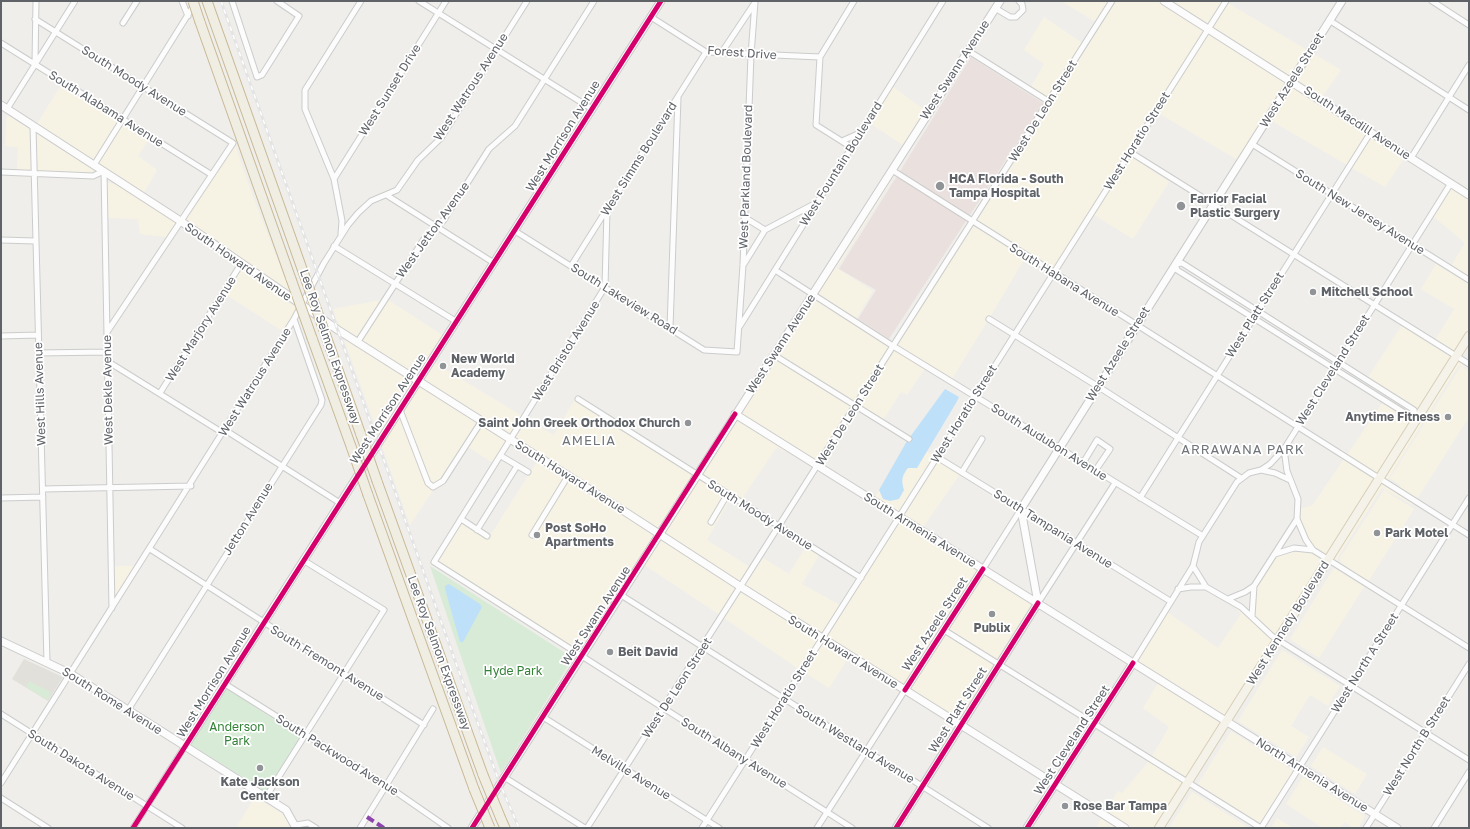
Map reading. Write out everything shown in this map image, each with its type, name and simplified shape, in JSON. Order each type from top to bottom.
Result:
[{"type":"highway","name":"Lee Roy Selmon Expressway","points":[[193,1],[368,495],[474,789],[490,828]]},
{"type":"highway","name":"Lee Roy Selmon Expressway","points":[[208,4],[377,481],[483,775],[503,824]]},
{"type":"main road","name":"West Morrison Avenue","points":[[185,746],[661,1]]},
{"type":"main road","name":"West Swann Avenue","points":[[472,828],[967,50],[1000,1]]},
{"type":"main road","name":"South Macdill Avenue","points":[[1164,1],[1469,195]]},
{"type":"main road","name":"West Azeele Street","points":[[1021,509],[1342,1]]},
{"type":"main road","name":"South Howard Avenue","points":[[4,107],[182,222],[302,307],[357,343],[660,534],[822,639],[1125,828]]},
{"type":"main road","points":[[1456,356],[1469,336]]},
{"type":"main road","name":"West Kennedy Boulevard","points":[[1159,828],[1456,356]]},
{"type":"main road","name":"South Armenia Avenue","points":[[735,414],[1227,721]]},
{"type":"main road","points":[[1021,509],[1038,603]]},
{"type":"main road","name":"West Azeele Street","points":[[905,690],[982,569]]},
{"type":"main road","name":"West Platt Street","points":[[896,828],[1038,603]]},
{"type":"main road","name":"South Rome Avenue","points":[[1,642],[71,674],[286,810],[296,826]]},
{"type":"main road","name":"West Cleveland Street","points":[[1027,828],[1133,663]]},
{"type":"main road","name":"North Armenia Avenue","points":[[1227,721],[1397,828]]},
{"type":"street","points":[[35,64],[36,1]]},
{"type":"street","points":[[4,107],[35,64],[74,1]]},
{"type":"street","points":[[123,23],[137,1]]},
{"type":"street","points":[[182,1],[188,16]]},
{"type":"street","points":[[94,165],[197,1]]},
{"type":"street","points":[[232,1],[257,77],[262,75],[299,16],[277,1]]},
{"type":"street","points":[[340,237],[342,221],[334,179],[305,109],[306,90],[361,1]]},
{"type":"street","points":[[419,1],[592,109]]},
{"type":"street","name":"West Sunset Drive","points":[[334,179],[446,1]]},
{"type":"street","name":"West Watrous Avenue","points":[[1,783],[191,486],[302,307],[340,237],[363,208],[371,201],[388,196],[401,186],[418,160],[441,138],[527,1]]},
{"type":"street","name":"West Jetton Avenue","points":[[357,343],[424,239],[443,221],[489,149],[515,126],[594,1]]},
{"type":"street","name":"West Parkland Boulevard","points":[[722,52],[755,1]]},
{"type":"street","name":"West Parkland Boulevard","points":[[737,352],[740,326],[751,54],[755,1]]},
{"type":"street","points":[[852,147],[816,125],[820,57],[854,1]]},
{"type":"street","name":"West Fountain Boulevard","points":[[740,326],[816,202],[943,1]]},
{"type":"street","points":[[995,8],[1010,17],[1016,17],[1023,10],[1022,4],[1019,1]]},
{"type":"street","name":"West De Leon Street","points":[[586,828],[818,466],[1112,1]]},
{"type":"street","name":"West Horatio Street","points":[[702,828],[1226,1]]},
{"type":"street","points":[[1432,1],[1469,25]]},
{"type":"street","name":"Forest Drive","points":[[651,17],[706,52],[820,57]]},
{"type":"street","name":"South Moody Avenue","points":[[35,19],[233,143],[212,175]]},
{"type":"street","points":[[1329,20],[1469,110]]},
{"type":"street","name":"South Alabama Avenue","points":[[1,43],[212,175]]},
{"type":"street","points":[[967,50],[1048,101]]},
{"type":"street","name":"West Simms Boulevard","points":[[572,266],[706,52]]},
{"type":"street","points":[[1411,158],[1469,65]]},
{"type":"street","points":[[670,328],[678,96]]},
{"type":"street","name":"West Hills Avenue","points":[[33,126],[33,174],[47,662]]},
{"type":"street","points":[[842,141],[861,132]]},
{"type":"street","name":"West Platt Street","points":[[1140,498],[1371,132]]},
{"type":"street","name":"South New Jersey Avenue","points":[[1252,144],[1469,280]]},
{"type":"street","points":[[1130,152],[1469,364]]},
{"type":"street","name":"South Habana Avenue","points":[[892,170],[1469,535]]},
{"type":"street","points":[[1,172],[93,176],[104,171]]},
{"type":"street","name":"West Dekle Avenue","points":[[104,171],[112,609]]},
{"type":"street","points":[[107,333],[212,175]]},
{"type":"street","name":"West Cleveland Street","points":[[1133,663],[1192,566],[1197,548],[1203,536],[1241,478],[1249,473],[1261,470],[1270,464],[1284,449],[1451,183]]},
{"type":"street","points":[[388,196],[494,263]]},
{"type":"street","points":[[743,265],[765,230],[816,202]]},
{"type":"street","name":"West Bristol Avenue","points":[[434,562],[605,287],[606,210]]},
{"type":"street","points":[[744,217],[765,230]]},
{"type":"street","name":"South Lakeview Road","points":[[515,231],[704,350],[737,352]]},
{"type":"street","points":[[1,240],[35,241]]},
{"type":"street","points":[[334,246],[456,322]]},
{"type":"street","points":[[1182,263],[1337,363],[1414,410],[1417,419],[1408,415],[1177,270],[1175,264],[1182,263]]},
{"type":"street","name":"West Marjory Avenue","points":[[160,394],[241,264]]},
{"type":"street","name":"South Audubon Avenue","points":[[775,270],[812,295],[975,397],[1203,536]]},
{"type":"street","name":"Jetton Avenue","points":[[128,710],[322,400],[294,319]]},
{"type":"street","points":[[988,319],[1098,386],[1241,478]]},
{"type":"street","points":[[1,336],[38,335]]},
{"type":"street","points":[[38,353],[107,352]]},
{"type":"street","points":[[774,355],[909,439]]},
{"type":"street","points":[[107,361],[282,466],[340,503]]},
{"type":"street","name":"South Moody Avenue","points":[[578,399],[727,495],[861,578]]},
{"type":"street","points":[[400,410],[428,482],[433,486],[443,481],[481,422]]},
{"type":"street","points":[[962,472],[982,439]]},
{"type":"street","points":[[1083,463],[1097,440],[1110,449],[1096,471]]},
{"type":"street","points":[[1284,449],[1290,480],[1298,499],[1297,519],[1306,540],[1313,550],[1469,648]]},
{"type":"street","points":[[501,456],[528,472]]},
{"type":"street","name":"South Tampania Avenue","points":[[937,457],[1170,601]]},
{"type":"street","points":[[477,530],[517,466]]},
{"type":"street","points":[[1261,470],[1275,473],[1290,480]]},
{"type":"street","points":[[532,535],[568,476]]},
{"type":"street","name":"West Platt Street","points":[[1038,603],[1114,482]]},
{"type":"street","points":[[43,489],[191,486]]},
{"type":"street","points":[[711,522],[727,495]]},
{"type":"street","points":[[1,498],[43,497]]},
{"type":"street","name":"West North A Street","points":[[1261,828],[1469,498]]},
{"type":"street","name":"West Azeele Street","points":[[982,569],[1021,509]]},
{"type":"street","points":[[461,519],[487,536]]},
{"type":"street","points":[[1228,598],[1245,592],[1254,586],[1297,519]]},
{"type":"street","points":[[1275,554],[1294,548],[1313,550]]},
{"type":"street","name":"South Fremont Avenue","points":[[150,549],[424,725]]},
{"type":"street","points":[[266,797],[384,610],[303,560]]},
{"type":"street","name":"South Albany Avenue","points":[[434,562],[852,828]]},
{"type":"street","points":[[1192,566],[1206,588]]},
{"type":"street","points":[[1252,616],[1254,586]]},
{"type":"street","points":[[1178,589],[1191,587],[1206,588],[1228,598],[1252,616],[1266,632],[1469,760]]},
{"type":"street","name":"South Westland Avenue","points":[[621,595],[702,648],[988,828]]},
{"type":"street","points":[[944,630],[1261,828]]},
{"type":"street","name":"West North B Street","points":[[1366,828],[1469,664]]},
{"type":"street","name":"South Packwood Avenue","points":[[225,684],[386,785],[448,828]]},
{"type":"street","name":"West Azeele Street","points":[[817,828],[905,690]]},
{"type":"street","points":[[360,828],[433,709]]},
{"type":"street","name":"South Dakota Avenue","points":[[1,714],[182,828]]},
{"type":"street","name":"Melville Avenue","points":[[543,717],[719,828]]},
{"type":"street","name":"West Morrison Avenue","points":[[133,828],[185,746]]},
{"type":"street","points":[[1434,828],[1469,772]]},
{"type":"street","points":[[504,778],[586,828]]},
{"type":"street","points":[[1,798],[48,828]]},
{"type":"street","name":"South Rome Avenue","points":[[296,826],[308,823],[316,828]]},
{"type":"shaded area","points":[[1061,1],[1109,1],[1096,22]]},
{"type":"shaded area","points":[[1116,1],[1159,1],[1205,29],[1053,269],[976,222]]},
{"type":"shaded area","points":[[1168,1],[1223,1],[1207,25]]},
{"type":"shaded area","points":[[1228,3],[1307,50],[1290,77],[1212,28]]},
{"type":"shaded area","points":[[1044,17],[1082,43],[1047,98],[1031,87],[1044,64],[1024,50]]},
{"type":"shaded area","points":[[1209,32],[1288,81],[1238,160],[1158,113]]},
{"type":"shaded area","points":[[1312,53],[1341,70],[1322,97],[1295,80]]},
{"type":"shaded area","name":"HCA Florida - South Tampa Hospital","points":[[971,57],[1043,103],[889,339],[858,319],[876,290],[839,269]]},
{"type":"shaded area","points":[[62,84],[119,120],[93,162],[36,125]]},
{"type":"shaded area","points":[[1292,84],[1367,133],[1347,165],[1270,120]]},
{"type":"shaded area","points":[[893,87],[926,111],[904,146],[870,123]]},
{"type":"shaded area","points":[[7,115],[30,129],[31,172],[17,172],[18,147],[5,146]]},
{"type":"shaded area","points":[[124,123],[149,139],[138,156],[157,170],[143,194],[98,165]]},
{"type":"shaded area","points":[[35,130],[99,171],[92,174],[35,172]]},
{"type":"shaded area","points":[[1372,136],[1405,157],[1385,187],[1352,168]]},
{"type":"shaded area","points":[[235,145],[250,189],[292,297],[185,221]]},
{"type":"shaded area","points":[[1131,156],[1169,182],[1133,239],[1094,215]]},
{"type":"shaded area","points":[[893,173],[895,175],[837,268],[873,291],[856,319],[816,295]]},
{"type":"shaded area","points":[[105,182],[118,185],[138,195],[178,222],[167,237],[140,234],[138,219],[106,218]]},
{"type":"shaded area","points":[[1452,187],[1469,198],[1469,277],[1451,266],[1465,243],[1433,216]]},
{"type":"shaded area","points":[[973,226],[1025,258],[990,317],[987,316],[985,320],[987,322],[952,379],[897,345]]},
{"type":"shaded area","points":[[1436,264],[1469,283],[1469,331],[1455,353],[1435,340],[1454,309],[1421,289]]},
{"type":"shaded area","points":[[241,268],[298,309],[284,332],[225,294]]},
{"type":"shaded area","points":[[813,299],[890,347],[854,403],[778,354]]},
{"type":"shaded area","points":[[381,300],[356,339],[340,329],[333,309]]},
{"type":"shaded area","points":[[388,300],[444,336],[417,378],[361,342]]},
{"type":"shaded area","points":[[1402,325],[1453,357],[1417,413],[1367,379]]},
{"type":"shaded area","points":[[343,336],[415,382],[379,437]]},
{"type":"shaded area","points":[[895,350],[925,368],[907,395],[901,392],[883,420],[859,406]]},
{"type":"shaded area","points":[[775,358],[852,407],[817,463],[740,414]]},
{"type":"shaded area","points":[[1457,360],[1469,368],[1459,365],[1389,477],[1389,480],[1397,487],[1383,478]]},
{"type":"shaded area","points":[[433,362],[522,416],[510,436],[422,380]]},
{"type":"shaded area","points":[[1461,366],[1469,371],[1469,417],[1417,499],[1399,488],[1400,485],[1390,478]]},
{"type":"shaded area","points":[[419,385],[477,422],[440,479],[432,484],[403,410]]},
{"type":"shaded area","points":[[575,399],[693,476],[659,530],[515,439],[527,419],[554,435]]},
{"type":"shaded area","points":[[1383,402],[1413,420],[1378,475],[1347,455]]},
{"type":"shaded area","points":[[399,416],[425,483],[429,488],[434,489],[410,525],[381,444]]},
{"type":"shaded area","points":[[737,419],[804,461],[777,447],[741,500],[700,475]]},
{"type":"shaded area","points":[[482,425],[507,440],[493,463],[468,447]]},
{"type":"shaded area","points":[[927,451],[934,456],[898,513],[874,499],[879,490],[883,499],[901,481],[908,468],[917,468]]},
{"type":"shaded area","points":[[1344,459],[1375,479],[1327,556],[1314,547],[1308,539],[1300,519],[1301,508],[1312,506]]},
{"type":"shaded area","points":[[538,460],[565,477],[528,536],[533,538],[569,480],[656,534],[580,653],[438,562],[462,523],[488,539]]},
{"type":"shaded area","points":[[938,460],[960,474],[922,529],[903,516]]},
{"type":"shaded area","points":[[697,479],[724,495],[707,523],[712,525],[728,498],[730,499],[707,540],[750,567],[740,584],[663,533]]},
{"type":"shaded area","points":[[1380,482],[1414,503],[1413,505],[1382,488],[1338,557],[1338,562],[1332,559]]},
{"type":"shaded area","points":[[1384,490],[1414,509],[1368,582],[1341,563],[1340,558]]},
{"type":"shaded area","points":[[900,521],[979,569],[904,687],[826,638]]},
{"type":"shaded area","points":[[661,537],[737,588],[720,615],[643,564]]},
{"type":"shaded area","points":[[805,548],[819,555],[802,584],[840,605],[821,635],[744,587],[763,558],[789,574]]},
{"type":"shaded area","points":[[1300,551],[1312,552],[1325,560],[1277,636],[1254,616],[1256,587],[1277,556]]},
{"type":"shaded area","points":[[113,566],[136,566],[114,599]]},
{"type":"shaded area","points":[[1334,568],[1364,587],[1319,658],[1290,639]]},
{"type":"shaded area","points":[[984,572],[1034,604],[998,661],[947,629]]},
{"type":"shaded area","points":[[742,591],[819,639],[800,670],[724,618]]},
{"type":"shaded area","points":[[1233,605],[1274,640],[1226,718],[1136,662],[1167,612],[1218,648],[1241,614]]},
{"type":"shaded area","points":[[945,633],[996,665],[958,721],[909,689]]},
{"type":"shaded area","points":[[823,642],[848,658],[829,688],[804,672]]},
{"type":"shaded area","points":[[1282,650],[1340,686],[1328,706],[1310,695],[1291,726],[1309,737],[1296,757],[1238,721]]},
{"type":"shaded area","points":[[24,659],[63,677],[48,701],[12,679]]},
{"type":"shaded area","points":[[1135,667],[1223,722],[1187,779],[1152,756],[1169,727],[1143,708],[1158,683]]},
{"type":"shaded area","points":[[1231,731],[1292,770],[1292,773],[1260,823],[1235,810],[1198,784]]},
{"type":"shaded area","points":[[1323,747],[1367,774],[1355,794],[1311,766]]},
{"type":"shaded area","points":[[1149,761],[1184,783],[1155,828],[1130,828],[1105,812],[1118,791],[1122,793]]},
{"type":"shaded area","points":[[1303,777],[1365,816],[1358,828],[1354,828],[1344,822],[1340,828],[1323,828],[1286,804]]},
{"type":"shaded area","points":[[1192,792],[1249,828],[1169,828]]},
{"type":"shaded area","points":[[255,797],[289,818],[291,821],[308,828],[236,828]]},
{"type":"shaded area","points":[[1102,817],[1121,828],[1096,828]]},
{"type":"shaded area","points":[[1277,818],[1293,828],[1271,828]]},
{"type":"green space","name":"Hyde Park","points":[[430,566],[573,658],[501,773]]},
{"type":"green space","points":[[29,681],[51,692],[48,700],[26,687]]},
{"type":"green space","name":"Anderson Park","points":[[226,688],[301,737],[266,792],[190,744]]},
{"type":"water","points":[[945,389],[959,397],[956,403],[917,468],[908,468],[904,473],[902,480],[904,490],[899,499],[890,501],[883,499],[879,490],[907,441],[910,443],[912,439],[910,437]]},
{"type":"water","points":[[449,584],[480,604],[482,607],[463,642],[460,642],[445,589],[445,586]]},
{"type":"railway","points":[[221,1],[453,655],[500,784],[519,828]]},
{"type":"marked path","points":[[367,817],[384,828]]},
{"type":"cycle path","points":[[133,828],[661,1]]},
{"type":"cycle path","points":[[472,828],[735,414]]},
{"type":"cycle path","points":[[905,690],[983,569]]},
{"type":"cycle path","points":[[896,828],[1038,603]]},
{"type":"cycle path","points":[[1027,828],[1133,663]]},
{"type":"place","name":"HCA Florida - South Tampa Hospital","points":[[940,186]]},
{"type":"place","name":"Farrior Facial Plastic Surgery","points":[[1181,206]]},
{"type":"place","name":"Mitchell School","points":[[1313,292]]},
{"type":"place","name":"New World Academy","points":[[443,366]]},
{"type":"place","name":"Anytime Fitness","points":[[1448,417]]},
{"type":"place","name":"Saint John Greek Orthodox Church","points":[[688,423]]},
{"type":"place","name":"Park Motel","points":[[1377,533]]},
{"type":"place","name":"Post SoHo Apartments","points":[[537,535]]},
{"type":"place","name":"Publix","points":[[992,614]]},
{"type":"place","name":"Beit David","points":[[610,652]]},
{"type":"place","name":"Kate Jackson Center","points":[[260,768]]},
{"type":"place","name":"Rose Bar Tampa","points":[[1065,806]]},
{"type":"district","name":"AMELIA","points":[[589,441]]},
{"type":"district","name":"ARRAWANA PARK","points":[[1243,450]]}]
